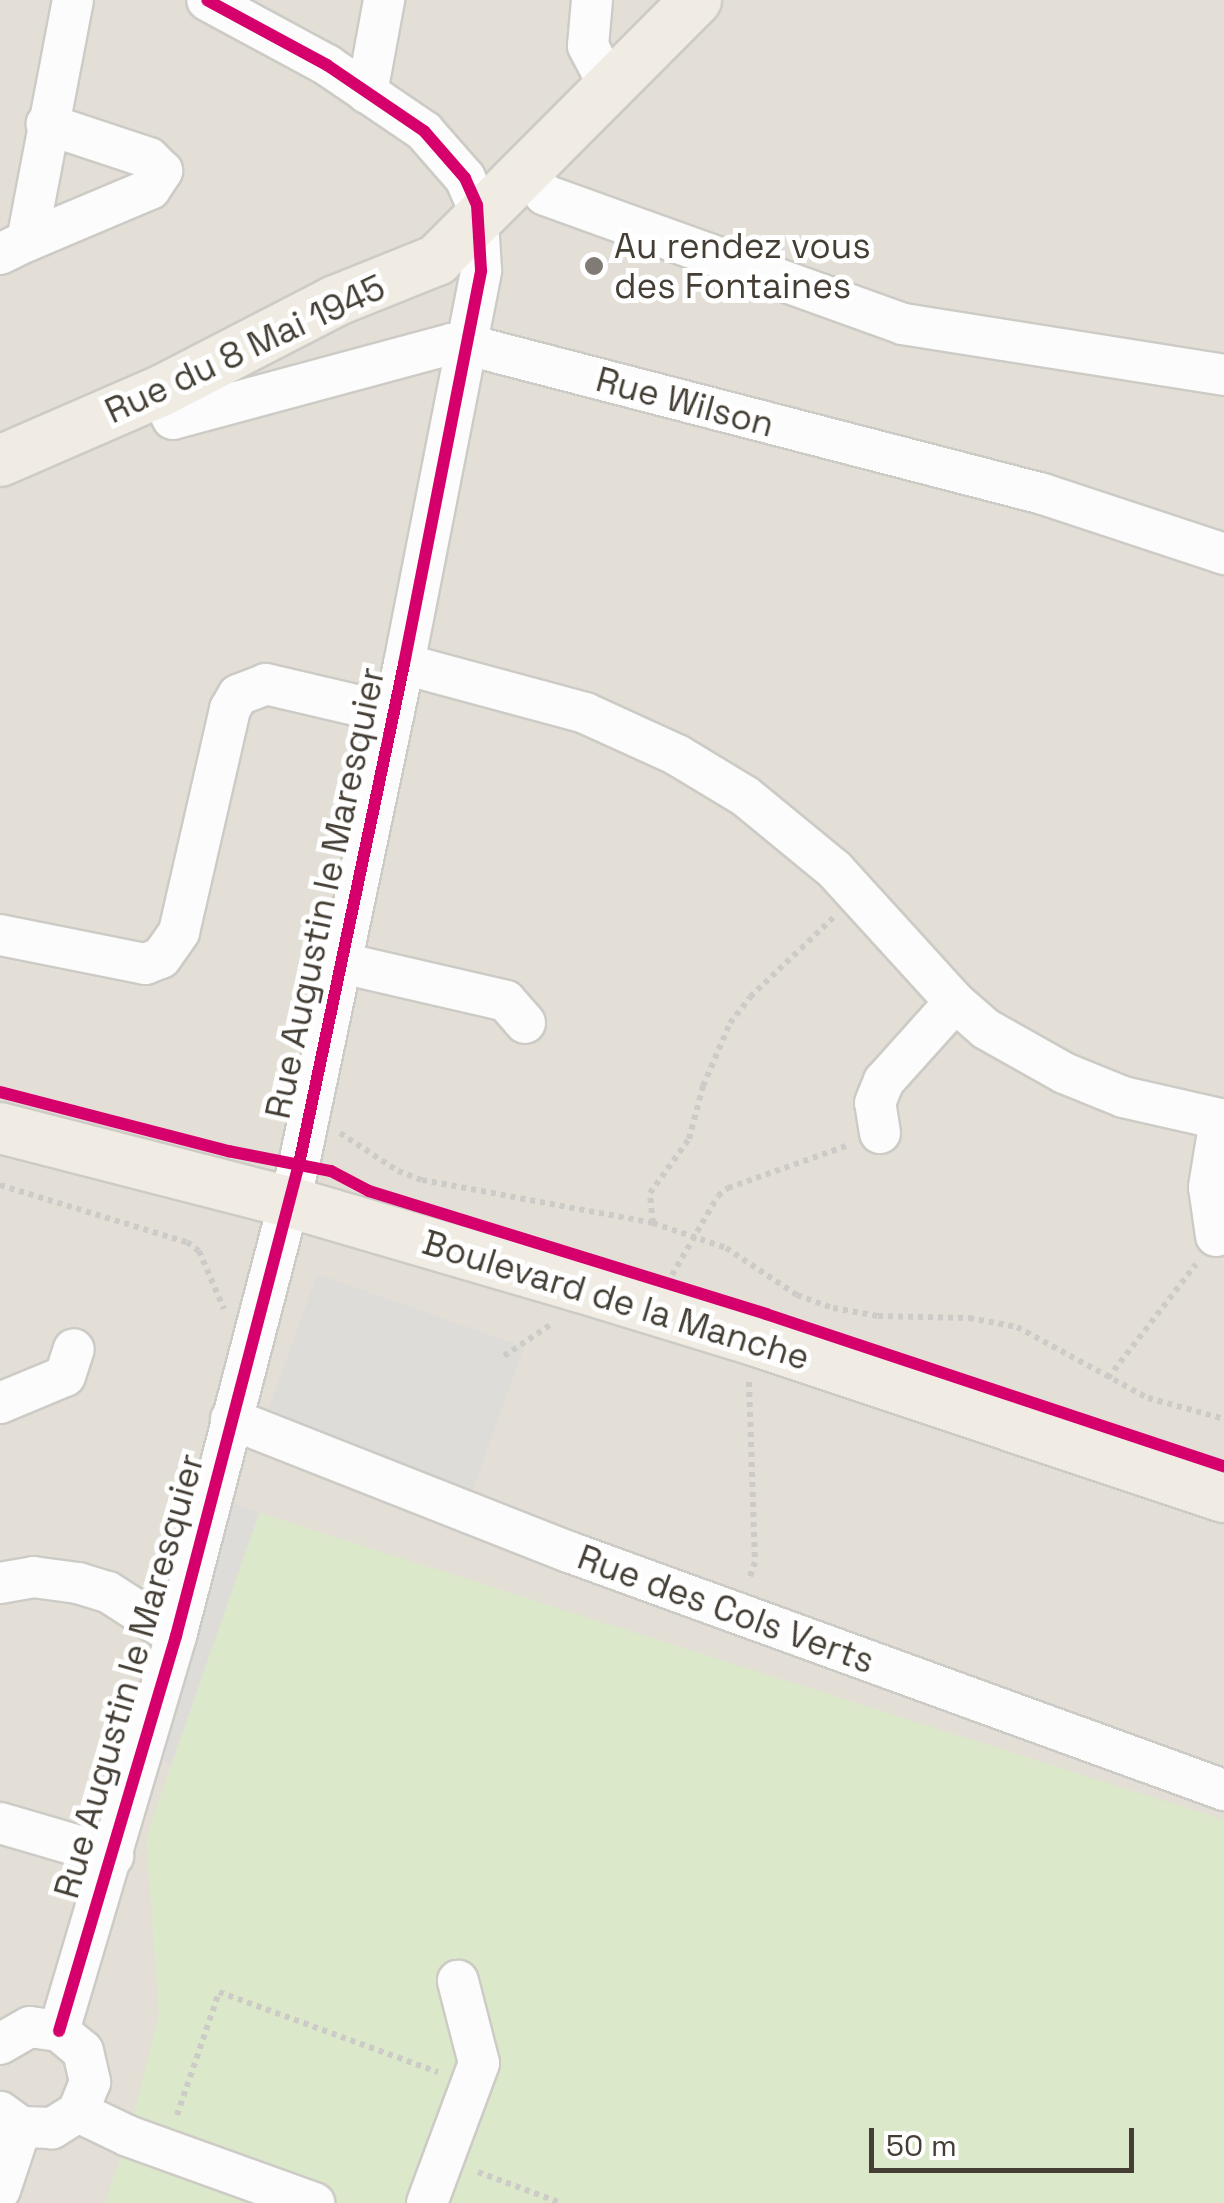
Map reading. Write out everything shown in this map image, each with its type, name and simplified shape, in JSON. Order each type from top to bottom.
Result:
[{"type":"main road","name":"Rue du 8 Mai 1945","points":[[0,462],[160,392],[334,301],[437,260],[480,221],[608,84],[696,0]]},
{"type":"main road","name":"Boulevard de la Manche","points":[[0,1128],[289,1202],[580,1287],[757,1341],[1224,1497]]},
{"type":"street","points":[[14,248],[48,124],[73,0]]},
{"type":"street","name":"Rue Augustin le Maresquier","points":[[59,2030],[176,1636],[289,1202],[394,714],[481,270],[480,221],[466,178],[424,131],[327,65],[207,0]]},
{"type":"street","points":[[368,92],[384,0]]},
{"type":"street","points":[[592,0],[588,46],[608,84]]},
{"type":"street","points":[[14,248],[150,190],[162,171],[150,158],[48,124]]},
{"type":"street","points":[[525,172],[544,194],[903,324],[1224,375]]},
{"type":"street","name":"Rue Wilson","points":[[160,392],[173,419],[450,344],[468,345],[1043,494],[1224,554]]},
{"type":"street","points":[[404,664],[585,712],[660,746],[760,807],[858,894],[955,1002],[986,1029],[1064,1073],[1171,1111],[1222,1120],[1209,1187],[1216,1236]]},
{"type":"street","points":[[0,934],[145,964],[161,958],[179,932],[230,708],[238,695],[266,684],[394,714]]},
{"type":"street","points":[[342,963],[506,1001],[525,1024]]},
{"type":"street","points":[[880,1133],[875,1102],[884,1080],[955,1002]]},
{"type":"street","points":[[0,1403],[65,1376],[74,1349]]},
{"type":"street","name":"Rue des Cols Verts","points":[[231,1419],[552,1546],[1224,1790]]},
{"type":"street","points":[[0,1583],[33,1578],[78,1583],[108,1592],[176,1636]]},
{"type":"street","points":[[0,1823],[112,1856]]},
{"type":"street","points":[[426,2203],[479,2063],[458,1982]]},
{"type":"street","points":[[0,2044],[30,2027],[59,2030],[82,2051],[89,2066],[90,2082],[78,2112],[52,2128],[10,2119],[0,2190]]},
{"type":"street","points":[[78,2112],[165,2149],[314,2203]]},
{"type":"path","points":[[653,1222],[650,1193],[689,1139],[703,1086],[730,1022],[750,997],[858,894]]},
{"type":"path","points":[[336,1130],[398,1170],[422,1180],[653,1222],[693,1235],[726,1248],[797,1295],[833,1308],[878,1316],[969,1318],[1018,1327],[1148,1398],[1224,1419]]},
{"type":"path","points":[[668,1285],[693,1235],[718,1196],[728,1188],[880,1133]]},
{"type":"path","points":[[0,1185],[187,1242],[199,1251],[227,1312],[257,1324]]},
{"type":"path","points":[[1108,1378],[1216,1236]]},
{"type":"path","points":[[504,1356],[524,1347],[572,1306],[580,1287]]},
{"type":"path","points":[[729,1608],[746,1587],[755,1562],[749,1366],[757,1341]]},
{"type":"path","points":[[165,2149],[219,1992],[471,2084]]},
{"type":"path","points":[[443,2159],[561,2203]]},
{"type":"shaded area","points":[[0,0],[1224,0],[1224,2203],[0,2203]]},
{"type":"shaded area","points":[[317,1274],[524,1347],[471,1495],[264,1422]]},
{"type":"shaded area","points":[[231,1503],[259,1513],[171,1765],[160,1759]]},
{"type":"green space","points":[[259,1513],[1224,1820],[1224,2203],[105,2203],[128,2136],[159,2013],[146,1838]]},
{"type":"cycle path","points":[[59,2031],[176,1636],[299,1164],[404,664],[481,270],[477,205],[465,178],[424,131],[327,65],[207,0]]},
{"type":"cycle path","points":[[0,1092],[228,1151],[331,1171],[369,1191],[766,1314],[1224,1466]]},
{"type":"place","name":"Au rendez vous des Fontaines","points":[[594,266]]}]
